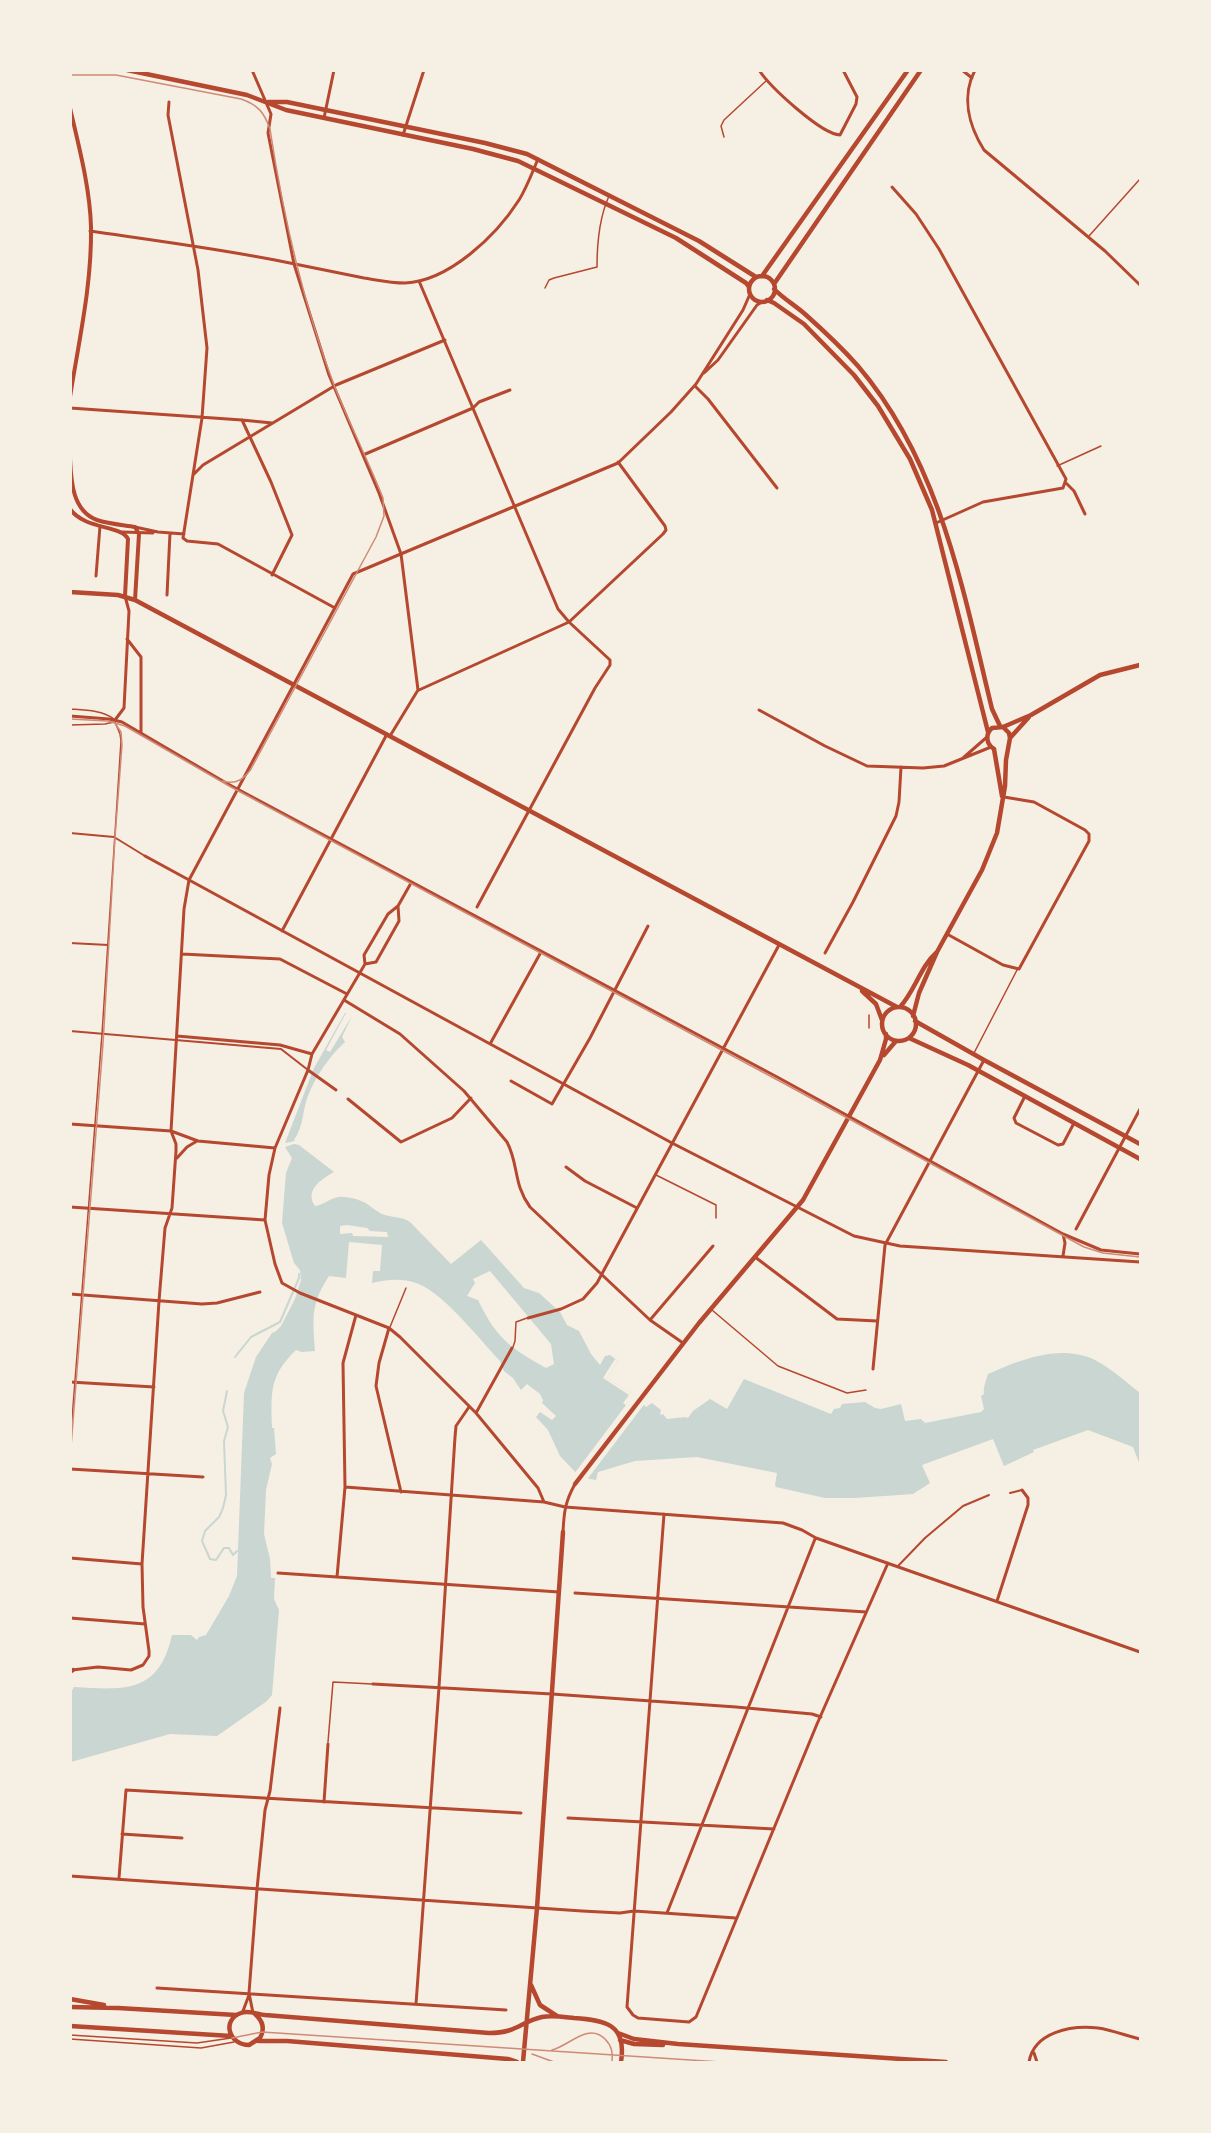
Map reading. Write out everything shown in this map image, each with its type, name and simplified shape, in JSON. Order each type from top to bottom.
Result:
[{"type":"main road","points":[[127,70],[248,95],[284,110],[518,161],[698,251],[746,283],[750,294],[756,300],[774,303],[810,330],[837,356],[868,392],[890,423],[910,459],[932,510],[993,748],[1002,797]]},
{"type":"main road","points":[[749,288],[908,70]]},
{"type":"main road","points":[[764,301],[772,297],[774,287],[921,70]]},
{"type":"main road","points":[[266,102],[287,102],[326,110],[512,149],[538,159],[699,241],[759,276],[767,277],[774,287],[844,350],[885,401],[917,459],[943,520],[959,573],[992,709],[1001,726],[1009,733],[1010,741],[1006,760],[1005,786],[993,846],[937,952],[917,1001],[914,1031],[909,1038]]},
{"type":"main road","points":[[70,592],[125,596],[135,600],[857,987],[906,1009],[914,1018],[973,1054],[1140,1144]]},
{"type":"main road","points":[[988,734],[992,728],[1031,715],[1100,675],[1140,665]]},
{"type":"main road","points":[[993,748],[1001,749],[1031,715]]},
{"type":"main road","points":[[882,1020],[887,1011],[906,1001],[928,960],[937,952]]},
{"type":"main road","points":[[857,987],[876,1004],[882,1020],[886,1039],[880,1060]]},
{"type":"main road","points":[[886,1035],[896,1041]]},
{"type":"main road","points":[[575,1484],[711,1309],[796,1208],[880,1060],[896,1041],[909,1038],[979,1071],[1140,1159]]},
{"type":"main road","points":[[523,2062],[537,1908],[563,1532]]},
{"type":"main road","points":[[531,1982],[540,2005],[558,2017]]},
{"type":"main road","points":[[70,1999],[118,2008]]},
{"type":"main road","points":[[70,2007],[236,2015],[242,2012],[489,2033],[509,2032],[542,2017],[600,2020],[609,2024],[616,2032],[620,2040],[621,2062]]},
{"type":"main road","points":[[254,2014],[261,2020],[263,2026],[263,2032],[258,2041]]},
{"type":"main road","points":[[233,2038],[230,2026],[236,2015]]},
{"type":"main road","points":[[70,2026],[233,2038],[243,2045],[258,2041],[287,2041],[508,2059],[517,2062]]},
{"type":"main road","points":[[616,2032],[634,2039],[678,2044],[946,2062]]},
{"type":"main road","points":[[620,2040],[634,2044],[678,2044]]},
{"type":"street","points":[[252,70],[271,114],[268,133],[294,264],[333,387],[363,455],[401,554],[418,690]]},
{"type":"street","points":[[324,118],[334,70]]},
{"type":"street","points":[[403,135],[424,70]]},
{"type":"street","points":[[759,70],[810,119],[828,131],[840,135],[856,104],[857,97],[843,70]]},
{"type":"street","points":[[962,70],[972,78]]},
{"type":"street","points":[[975,70],[968,98],[968,112],[976,138],[984,150],[1089,237],[1140,285]]},
{"type":"street","points":[[169,102],[168,115],[194,246],[207,348],[202,417],[184,536]]},
{"type":"street","points":[[70,108],[87,193],[90,231],[89,285],[70,397]]},
{"type":"street","points":[[90,231],[194,246],[386,282],[419,281],[458,263],[504,221],[524,191],[538,159]]},
{"type":"street","points":[[892,187],[916,214],[939,249],[1085,514]]},
{"type":"street","points":[[419,281],[558,609],[610,660],[610,665],[594,688],[477,907]]},
{"type":"street","points":[[71,1671],[98,1667],[131,1670],[143,1665],[148,1656],[142,1564],[165,1228],[172,1208],[176,1159],[176,1144],[171,1131],[184,909],[189,880],[353,574],[618,462],[671,412],[694,386],[743,310],[750,294]]},
{"type":"street","points":[[703,374],[718,360],[757,305],[764,301]]},
{"type":"street","points":[[194,474],[203,465],[333,387],[445,340]]},
{"type":"street","points":[[694,386],[708,399],[777,488]]},
{"type":"street","points":[[363,455],[510,390]]},
{"type":"street","points":[[70,408],[272,423]]},
{"type":"street","points":[[242,420],[271,482],[292,535],[272,575]]},
{"type":"street","points":[[70,458],[71,480],[78,505],[89,516],[106,522],[184,536],[188,541],[218,544],[335,608]]},
{"type":"street","points":[[282,931],[388,735],[418,690],[569,622],[666,530],[618,462]]},
{"type":"street","points":[[936,523],[983,502],[1058,490],[1066,483]]},
{"type":"street","points":[[70,509],[81,519],[99,527],[139,534],[158,532]]},
{"type":"street","points":[[99,527],[106,522]]},
{"type":"street","points":[[96,576],[99,527]]},
{"type":"street","points":[[129,611],[135,600],[139,534],[135,527]]},
{"type":"street","points":[[115,721],[124,708],[129,611],[125,596],[128,539],[127,535],[122,532]]},
{"type":"street","points":[[167,595],[171,533]]},
{"type":"street","points":[[127,639],[141,657],[141,734]]},
{"type":"street","points":[[759,710],[857,763],[867,766],[944,766],[993,748]]},
{"type":"street","points":[[70,716],[115,721],[141,734],[237,789],[850,1116],[1062,1234],[1101,1250],[1140,1254]]},
{"type":"street","points":[[961,759],[988,734]]},
{"type":"street","points":[[825,953],[896,816],[901,767]]},
{"type":"street","points":[[946,934],[1003,965],[1017,970],[1023,965],[1089,841],[1085,830],[1035,802],[1002,797]]},
{"type":"street","points":[[70,833],[114,837],[672,1143],[854,1236],[885,1245],[1140,1262]]},
{"type":"street","points":[[411,882],[398,906],[388,914],[364,955],[365,964],[361,972],[312,1054],[308,1070],[275,1148],[269,1175],[265,1220],[280,1281],[292,1290],[389,1328],[476,1413],[538,1488],[544,1502]]},
{"type":"street","points":[[365,964],[371,965],[376,962],[399,921],[398,906]]},
{"type":"street","points":[[511,1081],[552,1104],[648,926]]},
{"type":"street","points":[[70,943],[108,945]]},
{"type":"street","points":[[528,1318],[561,1309],[584,1299],[602,1276],[778,945]]},
{"type":"street","points":[[490,1044],[541,952]]},
{"type":"street","points":[[182,954],[280,959],[347,994]]},
{"type":"street","points":[[344,1000],[400,1034],[471,1098],[511,1150],[519,1189],[526,1201],[650,1320],[683,1344]]},
{"type":"street","points":[[70,1031],[280,1046],[312,1054]]},
{"type":"street","points":[[177,1038],[280,1049],[336,1090]]},
{"type":"street","points":[[873,1369],[885,1245],[984,1060]]},
{"type":"street","points":[[1025,1096],[1014,1118],[1016,1123],[1059,1145],[1063,1144],[1074,1123]]},
{"type":"street","points":[[348,1099],[401,1142],[452,1118],[471,1098]]},
{"type":"street","points":[[1076,1229],[1140,1109]]},
{"type":"street","points":[[70,1124],[171,1131],[198,1141],[275,1148]]},
{"type":"street","points":[[176,1159],[198,1141]]},
{"type":"street","points":[[566,1167],[585,1181],[637,1208]]},
{"type":"street","points":[[70,1207],[265,1220]]},
{"type":"street","points":[[1062,1234],[1065,1243],[1063,1256]]},
{"type":"street","points":[[650,1320],[712,1246]]},
{"type":"street","points":[[755,1257],[837,1319],[878,1321]]},
{"type":"street","points":[[70,1294],[202,1304],[217,1303],[260,1292]]},
{"type":"street","points":[[337,1577],[345,1487],[343,1363],[356,1315]]},
{"type":"street","points":[[389,1328],[379,1363],[376,1386],[401,1492]]},
{"type":"street","points":[[476,1413],[512,1348]]},
{"type":"street","points":[[70,1382],[153,1387]]},
{"type":"street","points":[[416,2004],[429,1808],[440,1687],[455,1430],[469,1407]]},
{"type":"street","points":[[70,1469],[203,1477]]},
{"type":"street","points":[[563,1532],[564,1507],[568,1494],[575,1484]]},
{"type":"street","points":[[345,1487],[544,1502],[564,1507],[783,1523],[816,1538],[1140,1652]]},
{"type":"street","points":[[997,1602],[1028,1505],[1028,1498],[1022,1490],[1010,1493]]},
{"type":"street","points":[[898,1566],[925,1538],[963,1506],[989,1495]]},
{"type":"street","points":[[664,1514],[627,2007],[633,2015],[642,2018],[689,2022],[694,2020],[888,1563]]},
{"type":"street","points":[[667,1913],[816,1538]]},
{"type":"street","points":[[70,1558],[142,1564]]},
{"type":"street","points":[[278,1573],[559,1592]]},
{"type":"street","points":[[575,1593],[867,1612]]},
{"type":"street","points":[[70,1618],[145,1624]]},
{"type":"street","points":[[373,1684],[749,1708],[812,1714],[821,1717]]},
{"type":"street","points":[[242,2012],[249,1994],[257,1889],[280,1707]]},
{"type":"street","points":[[324,1802],[328,1744]]},
{"type":"street","points":[[119,1879],[126,1790],[521,1813]]},
{"type":"street","points":[[192,1800],[193,1794]]},
{"type":"street","points":[[568,1818],[774,1829]]},
{"type":"street","points":[[122,1834],[182,1838]]},
{"type":"street","points":[[70,1876],[186,1882],[537,1908],[620,1913],[634,1911],[736,1918]]},
{"type":"street","points":[[157,1988],[506,2010]]},
{"type":"street","points":[[249,1994],[254,2014]]},
{"type":"street","points":[[1037,2062],[1034,2053],[1036,2043],[1063,2030],[1080,2027],[1100,2029],[1140,2039]]},
{"type":"street","points":[[1029,2062],[1029,2058],[1034,2053]]},
{"type":"lane","points":[[724,137],[721,126],[724,120],[767,80]]},
{"type":"lane","points":[[1089,237],[1140,179]]},
{"type":"lane","points":[[545,288],[549,280],[597,267],[598,241],[609,195]]},
{"type":"lane","points":[[1057,466],[1101,446]]},
{"type":"lane","points":[[70,709],[103,713],[115,721],[121,741],[102,1034],[70,1445]]},
{"type":"lane","points":[[70,725],[105,724],[115,721]]},
{"type":"lane","points":[[973,1054],[1017,970]]},
{"type":"lane","points":[[869,1015],[869,1028]]},
{"type":"lane","points":[[655,1175],[716,1205],[716,1218]]},
{"type":"lane","points":[[389,1328],[406,1288]]},
{"type":"lane","points":[[711,1309],[778,1366],[847,1393],[866,1390]]},
{"type":"lane","points":[[512,1348],[515,1341],[516,1322],[528,1318]]},
{"type":"lane","points":[[328,1744],[333,1682],[373,1684]]},
{"type":"lane","points":[[70,2035],[197,2043],[233,2038]]},
{"type":"lane","points":[[70,2039],[201,2048],[233,2038]]},
{"type":"shaded area","points":[[345,1013],[326,1050],[330,1052],[352,1016],[342,1037],[345,1042],[328,1060],[311,1088],[295,1141],[285,1143],[314,1068]]},
{"type":"shaded area","points":[[299,1145],[334,1172],[313,1190],[312,1200],[315,1206],[338,1197],[346,1197],[363,1202],[382,1214],[407,1220],[451,1264],[481,1240],[524,1288],[539,1293],[560,1312],[567,1325],[579,1331],[591,1354],[600,1365],[605,1356],[610,1355],[618,1361],[607,1378],[634,1395],[646,1407],[652,1403],[661,1410],[660,1415],[663,1414],[667,1419],[688,1418],[693,1411],[710,1399],[727,1409],[744,1379],[831,1414],[842,1404],[865,1402],[881,1409],[901,1404],[905,1421],[921,1419],[925,1423],[981,1412],[984,1409],[981,1396],[984,1394],[988,1374],[1040,1355],[1068,1353],[1095,1360],[1140,1393],[1140,1465],[1133,1447],[1088,1430],[1033,1450],[1034,1452],[1004,1466],[993,1439],[922,1465],[930,1483],[913,1494],[825,1498],[776,1487],[777,1473],[697,1457],[635,1461],[598,1472],[596,1480],[580,1477],[560,1456],[548,1430],[536,1417],[540,1412],[552,1420],[556,1416],[542,1403],[540,1394],[527,1384],[521,1390],[513,1378],[504,1371],[500,1361],[459,1316],[435,1294],[413,1282],[403,1280],[372,1283],[373,1271],[380,1271],[382,1245],[349,1242],[346,1278],[329,1276],[316,1304],[314,1312],[315,1351],[296,1350],[287,1359],[276,1377],[272,1395],[272,1428],[274,1428],[276,1454],[270,1458],[272,1464],[266,1490],[264,1534],[270,1559],[271,1578],[275,1578],[274,1599],[279,1610],[272,1695],[267,1701],[217,1736],[170,1734],[71,1762],[70,1694],[74,1687],[124,1687],[148,1678],[158,1668],[166,1654],[172,1635],[191,1635],[197,1640],[206,1635],[229,1596],[237,1576],[244,1393],[256,1357],[272,1333],[281,1326],[295,1299],[301,1280],[300,1270],[294,1263],[282,1223],[286,1173],[292,1158],[285,1147]],"holes":[[[340,1226],[367,1228],[370,1231],[387,1232],[388,1237],[340,1234]],[[490,1271],[551,1344],[554,1364],[546,1368],[513,1348],[491,1324],[478,1300],[467,1296],[475,1283],[473,1279]]]},
{"type":"pier","points":[[615,1359],[618,1361],[607,1378],[634,1395],[636,1393],[646,1402],[586,1481],[580,1480],[574,1474],[626,1405],[623,1403],[629,1395],[603,1378]]},
{"type":"waterway","points":[[235,1357],[251,1337],[280,1322],[299,1274]]},
{"type":"waterway","points":[[227,1391],[223,1411],[228,1427],[224,1441],[226,1495],[219,1517],[205,1531],[202,1541],[210,1559],[216,1560],[224,1548],[229,1548],[233,1555],[237,1551]]},
{"type":"tram line","points":[[70,75],[116,75],[241,99],[252,104],[263,114],[270,129],[288,226],[313,322],[334,385],[383,498],[384,516],[376,537],[251,769],[239,780],[223,781]]},
{"type":"tram line","points":[[70,719],[108,721],[125,726],[231,787],[1084,1247],[1103,1253],[1140,1257]]},
{"type":"tram line","points":[[70,1459],[103,1044],[122,745],[121,732],[114,722]]},
{"type":"tram line","points":[[232,2038],[262,2032],[721,2062]]},
{"type":"tram line","points":[[552,2050],[585,2034],[599,2034],[609,2044],[612,2062]]},
{"type":"tram line","points":[[532,2054],[554,2062]]}]
